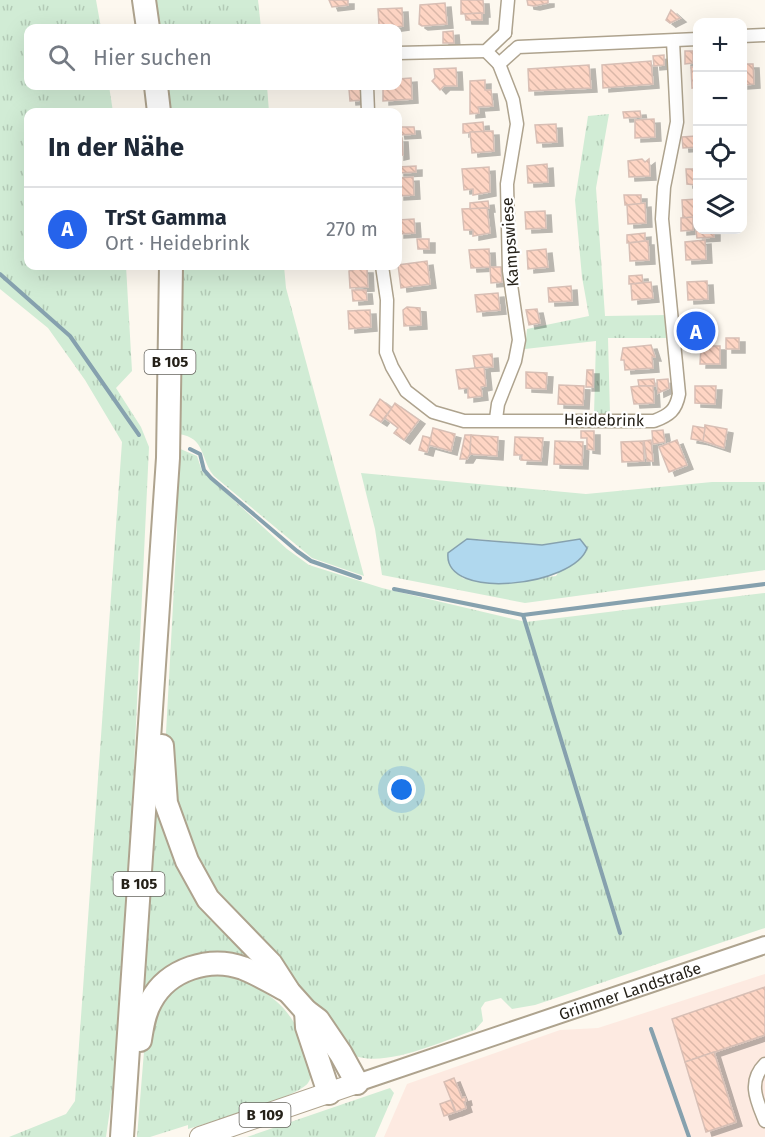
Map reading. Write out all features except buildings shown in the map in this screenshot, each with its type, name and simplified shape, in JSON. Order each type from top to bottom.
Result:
[{"type":"highway","points":[[144,0],[147,24]]},
{"type":"highway","points":[[156,90],[159,108]]},
{"type":"highway","name":"B 105","points":[[123,1127],[169,440],[171,270]]},
{"type":"highway","points":[[156,650],[165,676],[162,767],[166,803],[187,861],[208,899],[271,964],[289,992],[306,1011],[318,1020],[357,1083]]},
{"type":"highway","points":[[123,1127],[144,1018],[160,987],[171,978],[200,965],[229,964],[243,968],[289,992]]},
{"type":"highway","points":[[306,1011],[307,1027],[329,1093]]},
{"type":"main road","name":"Grimmer Landstraße","points":[[357,1083],[765,945]]},
{"type":"main road","name":"B 109","points":[[200,1137],[357,1083]]},
{"type":"street","points":[[402,53],[486,51],[505,33],[508,0]]},
{"type":"street","points":[[505,33],[518,47]]},
{"type":"street","points":[[747,36],[765,35]]},
{"type":"street","points":[[486,51],[499,64],[518,47],[693,39]]},
{"type":"street","name":"Heidebrink","points":[[383,270],[387,300],[386,352],[406,391],[433,412],[464,421],[496,419],[654,421],[668,416],[676,407],[680,394],[662,219],[664,187],[677,122],[673,41]]},
{"type":"street","name":"Kampswiese","points":[[496,419],[498,404],[515,361],[519,340],[510,271],[507,184],[517,124],[513,100],[499,64]]},
{"type":"street","points":[[367,90],[368,108]]},
{"type":"street","points":[[765,1064],[758,1071],[754,1091],[765,1121]]},
{"type":"shaded area","points":[[765,974],[765,1137],[384,1137],[407,1084],[560,1030],[598,1028]]},
{"type":"green space","points":[[0,0],[96,0],[100,24],[24,24],[24,90],[110,90],[112,108],[24,108],[24,270],[126,270],[132,371],[116,388],[141,427],[149,447],[124,980],[119,1047],[106,1137],[9,1137],[66,1114],[75,1101],[122,442],[85,380],[48,328],[0,289]]},
{"type":"green space","points":[[153,0],[258,0],[261,24],[157,24]]},
{"type":"green space","points":[[165,90],[267,90],[269,108],[168,108]]},
{"type":"green space","points":[[609,114],[596,188],[605,316],[667,315],[668,338],[608,338],[610,415],[594,415],[596,341],[525,349],[527,329],[589,316],[582,277],[575,200],[588,116]]},
{"type":"green space","points":[[179,270],[284,270],[286,288],[364,576],[312,558],[214,476],[194,440],[179,434]]},
{"type":"green space","points":[[178,448],[197,456],[202,471],[287,549],[309,565],[382,588],[526,622],[765,593],[765,928],[535,1005],[512,1009],[501,998],[485,1002],[481,1008],[483,1021],[475,1030],[430,1047],[379,1059],[350,1054],[228,914],[186,845],[165,751],[177,532]]},
{"type":"green space","points":[[361,473],[586,494],[712,482],[765,482],[765,570],[525,603],[382,575],[375,529]],"holes":[[[478,539],[542,545],[580,539],[556,576],[494,584],[462,578]]]},
{"type":"green space","points":[[154,799],[258,960],[234,958],[141,1001]]},
{"type":"green space","points":[[221,969],[265,992],[286,1011],[301,1038],[310,1067],[310,1080],[301,1089],[288,1096],[252,1109],[188,1129],[188,1125],[150,1137],[137,1137],[146,1027],[168,988]]},
{"type":"green space","points":[[390,1088],[394,1093],[375,1137],[247,1137]]},
{"type":"water","points":[[467,539],[542,545],[580,539],[587,548],[577,561],[560,572],[511,583],[487,583],[466,578],[452,568],[448,553]]},
{"type":"waterway","points":[[0,274],[70,336],[139,435]]},
{"type":"waterway","points":[[190,449],[200,454],[204,470],[211,478],[297,551],[311,561],[360,578]]},
{"type":"waterway","points":[[394,589],[523,615],[765,584]]},
{"type":"waterway","points":[[523,615],[620,933]]},
{"type":"waterway","points":[[651,1029],[689,1137]]},
{"type":"place","name":"TrSt Gamma","points":[[696,331]]}]
